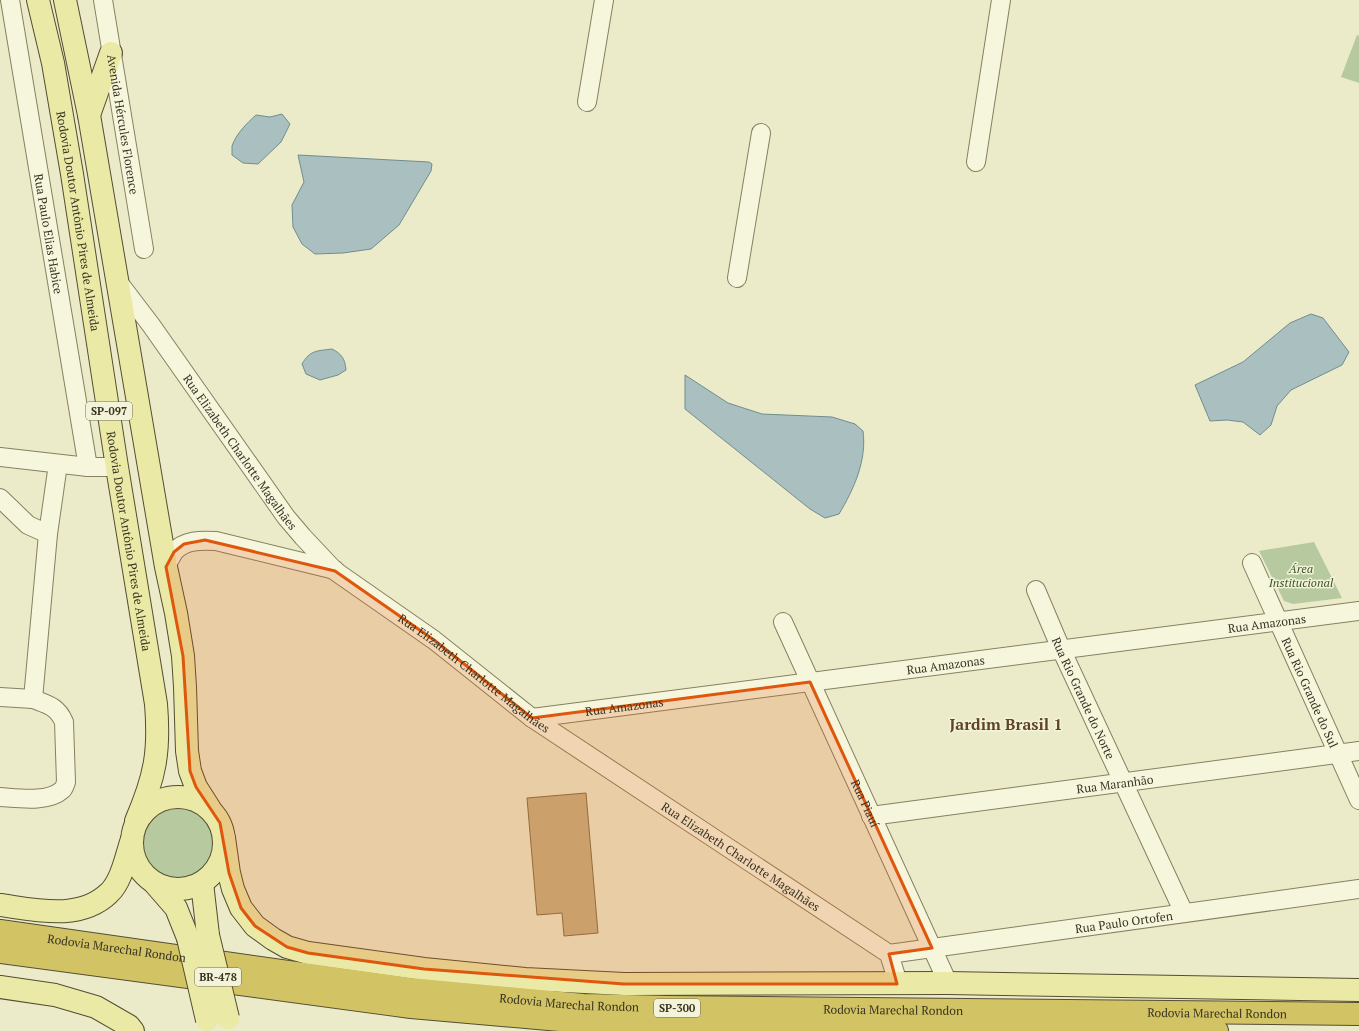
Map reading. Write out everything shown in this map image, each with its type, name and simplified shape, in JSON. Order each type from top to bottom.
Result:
[{"type":"highway","name":"Rodovia Marechal Rondon","points":[[0,930],[409,989],[583,1005],[690,1008],[1359,1014]]},
{"type":"highway","name":"Rodovia Marechal Rondon","points":[[0,952],[411,1007],[594,1023],[708,1026],[1216,1031]]},
{"type":"main road","name":"Rodovia Doutor Antônio Pires de Almeida","points":[[0,905],[66,912],[89,907],[110,893],[121,874],[134,831],[148,793],[156,763],[158,728],[151,668],[117,467],[72,174],[53,63],[38,0]]},
{"type":"main road","name":"SP-097","points":[[65,0],[90,115],[166,566],[183,656],[187,751],[190,771],[196,787],[210,809]]},
{"type":"main road","points":[[90,115],[111,53]]},
{"type":"main road","points":[[134,831],[145,810],[156,801],[170,797],[185,797],[199,801],[210,809],[220,822],[229,873],[241,908],[255,926],[273,940],[287,947],[308,953],[424,969],[525,979],[624,984],[948,983],[1359,990]]},
{"type":"main road","name":"BR-478","points":[[134,831],[132,854],[137,867],[156,885],[198,937]]},
{"type":"main road","points":[[156,885],[172,889],[188,889],[202,883],[220,864],[224,851],[224,838]]},
{"type":"main road","name":"BR-478","points":[[202,883],[198,937],[219,1025]]},
{"type":"main road","points":[[0,987],[55,995],[96,1007],[128,1026],[133,1031]]},
{"type":"street","name":"Rua Paulo Elias Habice","points":[[10,0],[88,467]]},
{"type":"street","name":"Avenida Hércules Florence","points":[[103,0],[144,249]]},
{"type":"street","points":[[587,102],[604,0]]},
{"type":"street","points":[[976,162],[1001,0]]},
{"type":"street","points":[[737,278],[761,133]]},
{"type":"street","name":"Rua Elizabeth Charlotte Magalhães","points":[[119,283],[151,325],[286,517],[335,571],[434,640],[532,718],[889,954]]},
{"type":"street","points":[[0,458],[88,467],[117,467]]},
{"type":"street","points":[[33,699],[48,534],[58,464]]},
{"type":"street","points":[[0,498],[28,525],[48,534]]},
{"type":"street","points":[[166,566],[174,552],[184,544],[205,540],[223,543],[335,571]]},
{"type":"street","name":"Rua Rio Grande do Sul","points":[[1252,563],[1359,800]]},
{"type":"street","name":"Rua Rio Grande do Norte","points":[[1036,590],[1061,650],[1184,913]]},
{"type":"street","name":"Rua Amazonas","points":[[532,718],[1359,611]]},
{"type":"street","name":"Rua Piauí","points":[[783,622],[948,983]]},
{"type":"street","points":[[0,697],[33,699],[51,706],[60,713],[64,722],[66,782],[63,790],[51,797],[0,797]]},
{"type":"street","name":"Rua Maranhão","points":[[871,816],[1359,751]]},
{"type":"street","name":"Rua Paulo Ortofen","points":[[889,954],[1359,889]]},
{"type":"street","points":[[889,954],[897,984]]},
{"type":"highlighted area","points":[[205,540],[335,571],[434,640],[532,718],[810,682],[932,948],[889,954],[897,984],[624,984],[424,969],[308,953],[287,947],[255,926],[241,908],[229,873],[220,823],[196,787],[190,771],[183,656],[166,567],[174,552],[184,544]]},
{"type":"green space","points":[[1357,35],[1359,36],[1359,83],[1341,77]]},
{"type":"green space","name":"Área Institucional","points":[[1314,542],[1342,598],[1293,604],[1284,601],[1259,551]]},
{"type":"green space","points":[[178,805],[192,808],[205,816],[213,829],[216,843],[213,857],[205,870],[192,878],[178,881],[164,878],[151,870],[143,857],[140,843],[143,829],[151,816],[164,808]]},
{"type":"shaded area","points":[[282,114],[290,124],[281,142],[258,164],[243,163],[232,155],[232,146],[236,137],[256,115],[270,117]]},
{"type":"shaded area","points":[[298,155],[429,162],[432,164],[431,171],[399,225],[371,249],[343,253],[315,254],[302,244],[293,227],[292,205],[304,182]]},
{"type":"shaded area","points":[[1311,314],[1323,318],[1349,352],[1342,365],[1291,390],[1277,406],[1271,425],[1260,435],[1243,422],[1227,420],[1210,421],[1195,385],[1243,362],[1290,323]]},
{"type":"shaded area","points":[[332,349],[342,357],[346,370],[338,375],[320,380],[306,374],[302,364],[308,356],[314,352]]},
{"type":"shaded area","points":[[685,375],[728,403],[762,414],[832,417],[855,424],[863,431],[863,453],[858,474],[850,495],[839,514],[825,518],[810,509],[685,409]]},
{"type":"building","points":[[586,793],[598,933],[564,936],[562,913],[537,915],[527,798]]},
{"type":"district","name":"Jardim Brasil 1","points":[[1006,724]]}]
